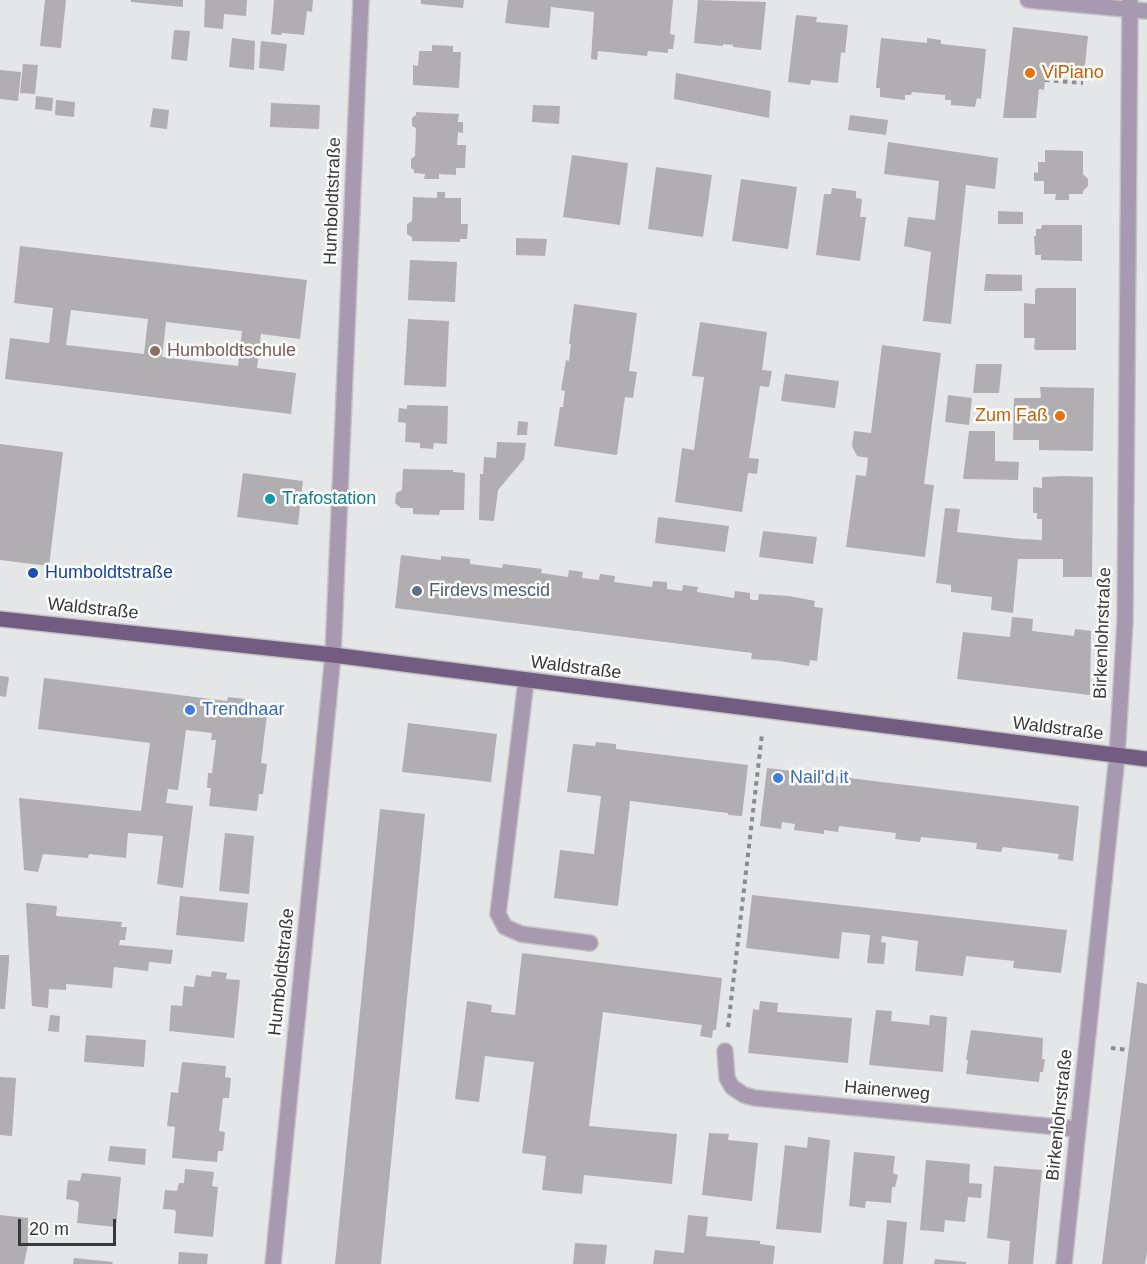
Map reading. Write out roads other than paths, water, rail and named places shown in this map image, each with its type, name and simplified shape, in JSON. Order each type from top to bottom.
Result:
[{"type":"main road","name":"Waldstraße","points":[[0,619],[333,656],[1147,759]]},
{"type":"street","name":"Humboldtstraße","points":[[273,1264],[333,656],[361,0]]},
{"type":"street","points":[[1028,0],[1130,5],[1147,11]]},
{"type":"street","name":"Birkenlohrstraße","points":[[1064,1264],[1117,756],[1125,622],[1130,5]]},
{"type":"street","points":[[526,681],[498,914],[505,927],[521,934],[590,943]]},
{"type":"street","name":"Hainerweg","points":[[725,1051],[727,1078],[732,1087],[744,1095],[755,1098],[1078,1129]]},
{"type":"place","name":"ViPiano","points":[[1030,73]]},
{"type":"place","name":"Humboldtschule","points":[[155,351]]},
{"type":"place","name":"Zum Faß","points":[[1060,416]]},
{"type":"place","name":"Trafostation","points":[[270,499]]},
{"type":"place","name":"Humboldtstraße","points":[[33,573]]},
{"type":"place","name":"Firdevs mescid","points":[[417,591]]},
{"type":"place","name":"Trendhaar","points":[[190,710]]},
{"type":"place","name":"Nail'd it","points":[[778,778]]}]
